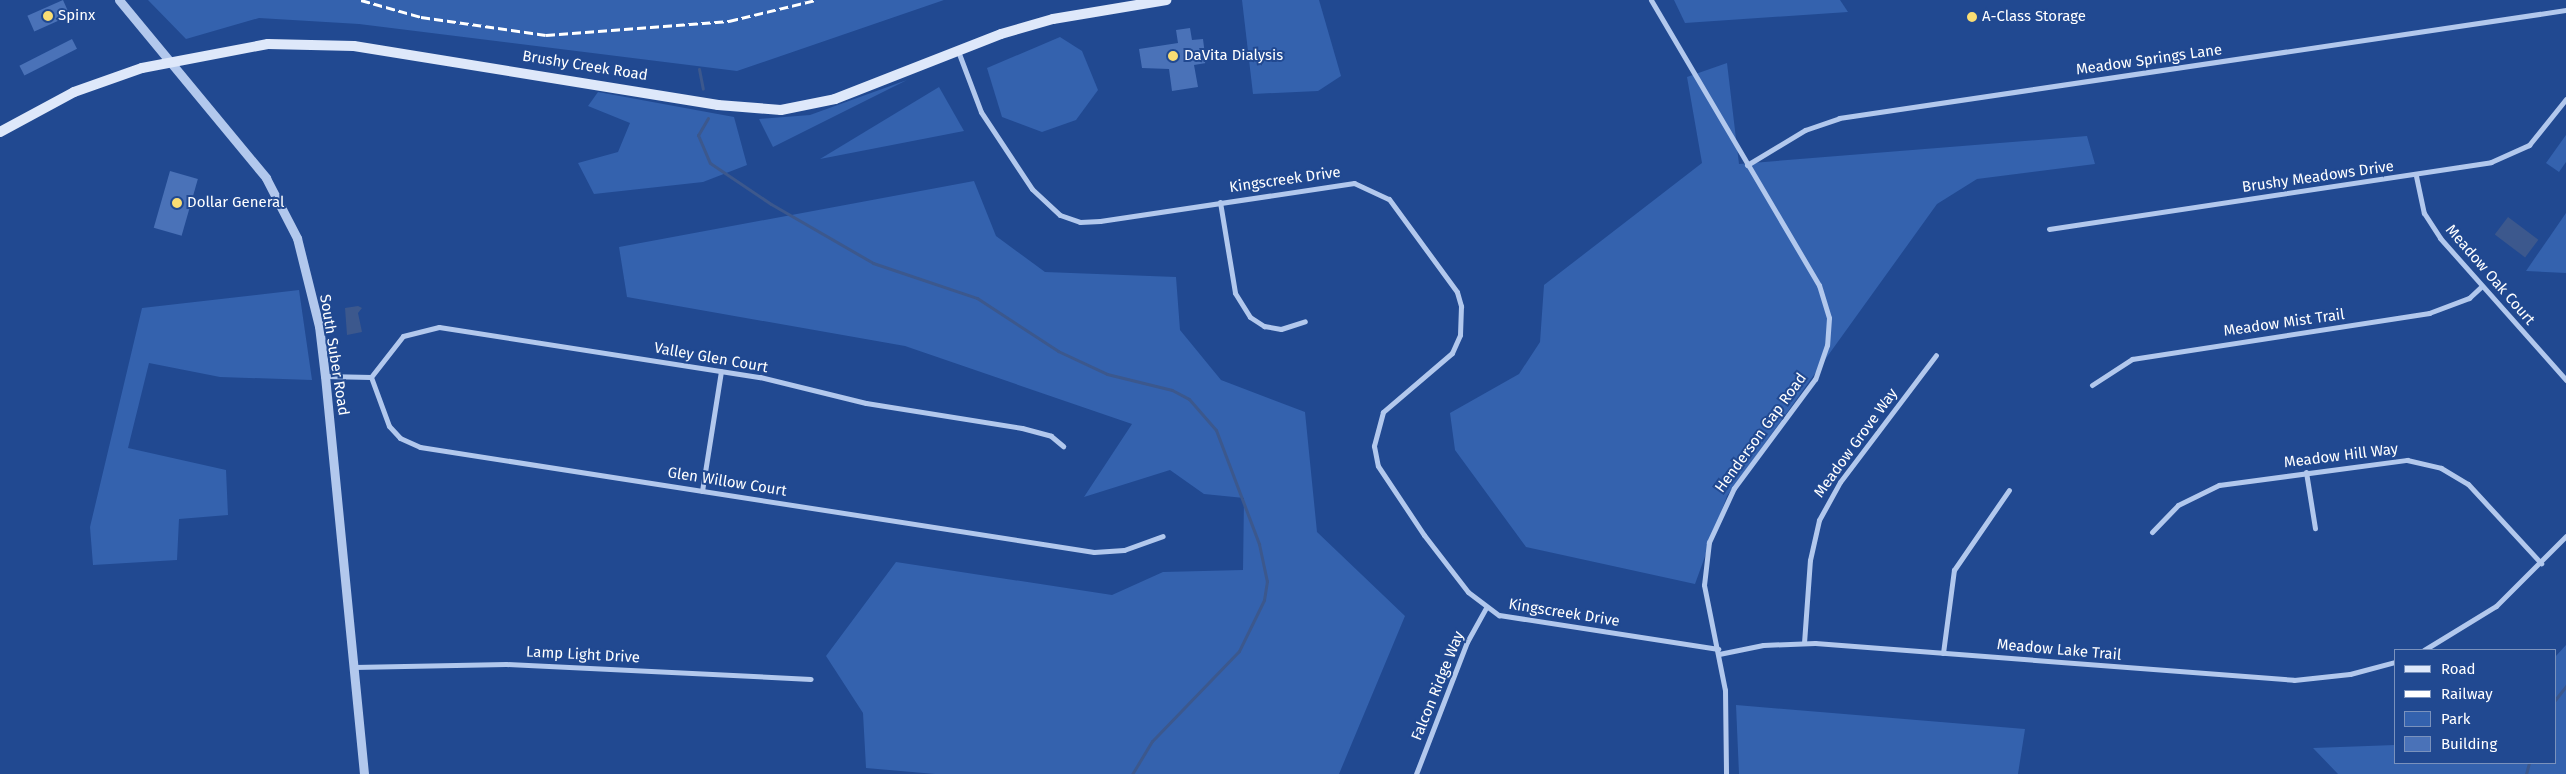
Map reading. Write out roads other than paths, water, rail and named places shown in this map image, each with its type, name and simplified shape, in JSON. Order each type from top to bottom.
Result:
[{"type":"main road","name":"Brushy Creek Road","points":[[0,132],[74,92],[169,60],[268,44],[354,46],[768,110],[835,99],[957,49],[1053,19],[1166,0]]},
{"type":"street","name":"South Suber Road","points":[[119,0],[245,150],[283,207],[306,270],[325,376],[364,774]]},
{"type":"street","name":"Henderson Gap Road","points":[[1651,0],[1819,285],[1829,330],[1815,379],[1734,488],[1709,542],[1704,585],[1719,652],[1726,718],[1726,774]]},
{"type":"street","name":"Meadow Springs Lane","points":[[1747,165],[1805,130],[1839,118],[2566,10]]},
{"type":"street","name":"Kingscreek Drive","points":[[957,49],[981,112],[1032,189],[1060,215],[1080,222],[1100,221],[1334,184],[1371,189],[1404,216],[1457,292],[1462,323],[1452,353],[1384,412],[1374,446],[1378,466],[1400,501],[1451,571],[1486,608],[1510,619],[1719,652]]},
{"type":"street","name":"Brushy Meadows Drive","points":[[2049,228],[2416,176],[2514,154],[2540,135],[2566,99]]},
{"type":"street","name":"Meadow Oak Court","points":[[2416,176],[2430,224],[2481,287],[2566,380]]},
{"type":"street","points":[[1220,202],[1235,293],[1250,317],[1264,326],[1281,328],[1305,321]]},
{"type":"street","name":"Meadow Mist Trail","points":[[2092,385],[2120,364],[2141,356],[2429,313],[2468,298],[2481,287]]},
{"type":"street","name":"Valley Glen Court","points":[[371,377],[396,341],[430,327],[721,371],[866,403],[1022,428],[1051,436],[1062,446]]},
{"type":"street","name":"Meadow Grove Way","points":[[1804,643],[1810,560],[1819,520],[1840,482],[1936,355]]},
{"type":"street","points":[[702,491],[721,371]]},
{"type":"street","points":[[325,376],[371,377]]},
{"type":"street","name":"Glen Willow Court","points":[[371,377],[389,426],[410,444],[1094,552],[1124,550],[1163,536]]},
{"type":"street","name":"Meadow Hill Way","points":[[2152,532],[2178,505],[2205,490],[2306,472],[2395,460],[2441,468],[2475,490],[2541,563]]},
{"type":"street","points":[[2306,472],[2315,528]]},
{"type":"street","points":[[1942,653],[1954,570],[2009,490]]},
{"type":"street","points":[[2426,649],[2477,620],[2541,563],[2566,536]]},
{"type":"street","name":"Falcon Ridge Way","points":[[1416,774],[1467,642],[1486,608]]},
{"type":"street","name":"Meadow Lake Trail","points":[[1719,652],[1804,643],[2276,680],[2350,674],[2394,662]]},
{"type":"street","name":"Lamp Light Drive","points":[[354,667],[506,664],[811,678]]},
{"type":"waterway","points":[[699,69],[703,89]]},
{"type":"waterway","points":[[708,118],[698,135],[710,163],[771,204],[873,263],[977,298],[1058,351],[1107,374],[1172,390],[1189,399],[1216,430],[1259,544],[1267,581],[1264,600],[1239,651],[1152,741],[1132,774]]},
{"type":"waterway","points":[[2556,699],[2566,686]]},
{"type":"waterway","points":[[2526,774],[2529,764]]},
{"type":"railway","points":[[361,0],[421,17],[546,35],[729,21],[816,0]]},
{"type":"place","name":"Spinx","points":[[48,16]]},
{"type":"place","name":"A-Class Storage","points":[[1972,17]]},
{"type":"place","name":"DaVita Dialysis","points":[[1173,56]]},
{"type":"place","name":"Dollar General","points":[[177,203]]}]
